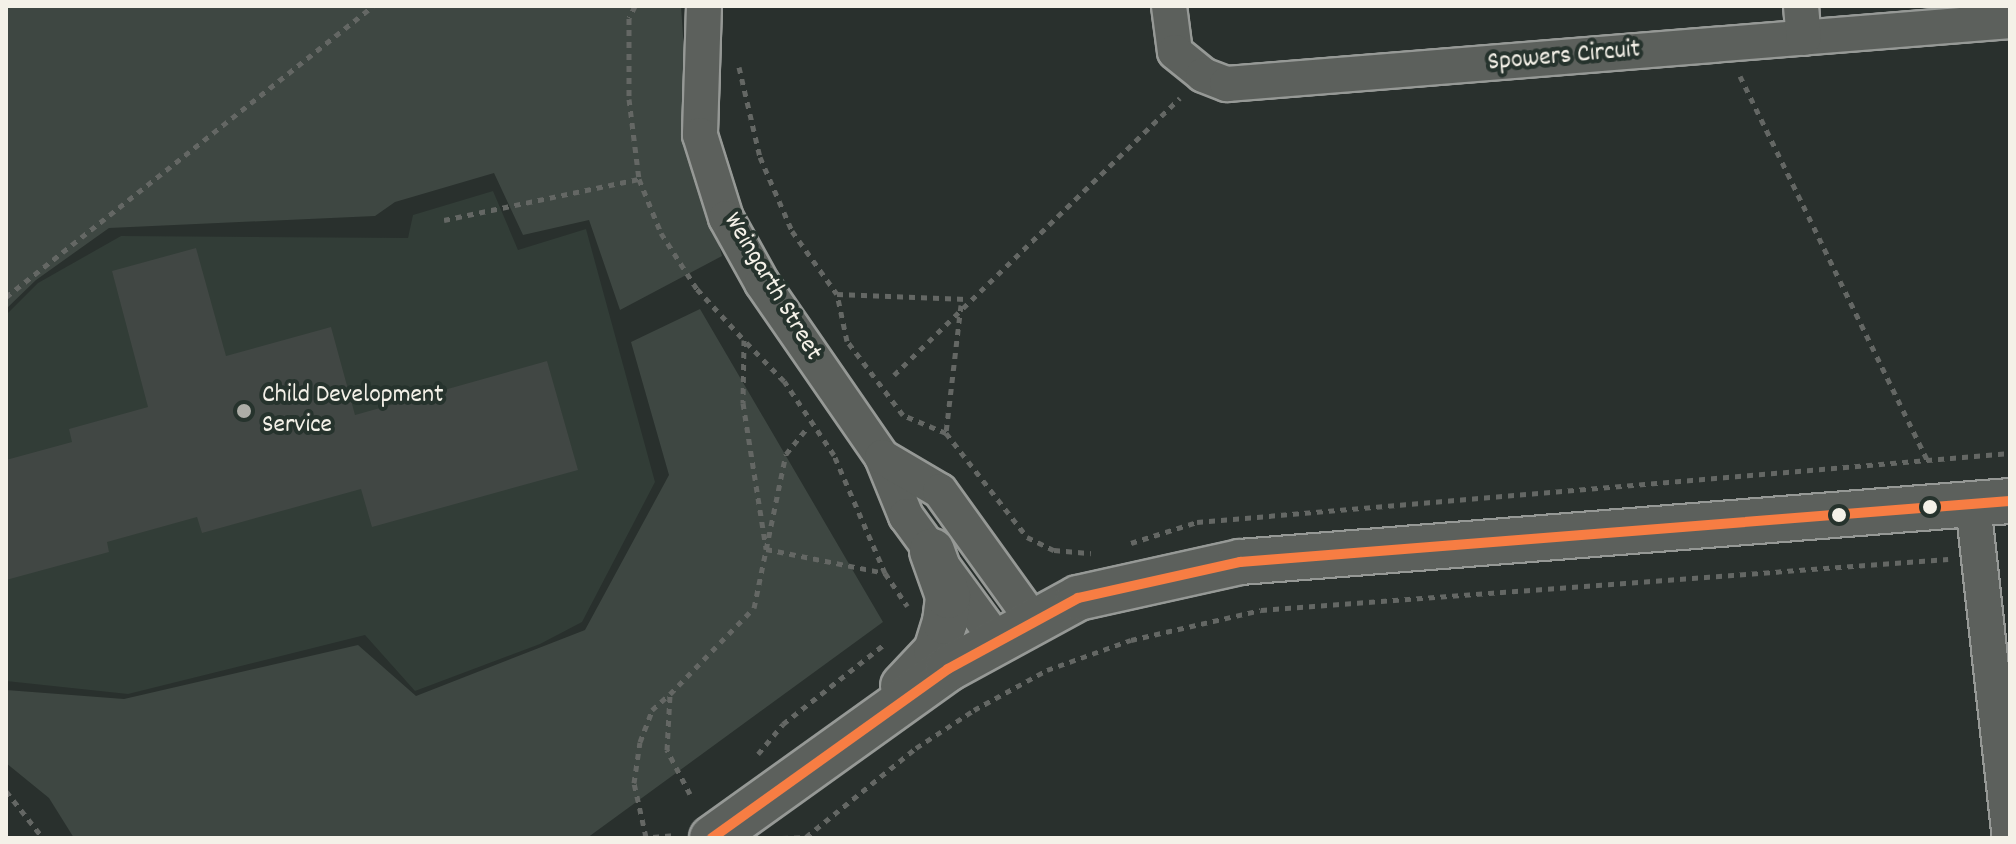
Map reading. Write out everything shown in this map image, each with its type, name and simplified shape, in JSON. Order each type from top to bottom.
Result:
[{"type":"street","name":"Weingarth Street","points":[[704,6],[700,135],[726,218],[762,283],[882,457],[906,516],[932,551],[1016,632]]},
{"type":"street","points":[[1169,6],[1175,52],[1203,75]]},
{"type":"street","name":"Spowers Circuit","points":[[1203,75],[1227,84],[1725,44],[1803,22],[2010,21]]},
{"type":"street","name":"Weingarth Street","points":[[882,457],[940,491],[1016,632]]},
{"type":"street","points":[[698,832],[871,719],[1078,598],[1240,562],[1992,502],[1979,557],[2010,838]]},
{"type":"street","points":[[871,719],[936,651],[948,596],[932,551]]},
{"type":"path","points":[[6,297],[373,6]]},
{"type":"path","points":[[635,6],[629,18],[629,99],[639,179],[661,233],[697,289],[784,381],[834,455],[885,573],[916,620]]},
{"type":"path","points":[[1725,44],[1927,461],[1992,502]]},
{"type":"path","points":[[739,59],[741,88],[760,157],[792,231],[837,294],[847,341],[903,415],[946,433],[1027,537],[1054,550],[1099,553]]},
{"type":"path","points":[[894,375],[961,305],[1203,75]]},
{"type":"path","points":[[444,220],[639,179]]},
{"type":"path","points":[[837,294],[968,299]]},
{"type":"path","points":[[946,433],[961,305]]},
{"type":"path","points":[[744,340],[743,403],[766,549]]},
{"type":"path","points":[[698,832],[643,838],[634,783],[640,742],[652,710],[754,608],[786,454],[807,428]]},
{"type":"path","points":[[1127,544],[1197,522],[2010,453]]},
{"type":"path","points":[[766,549],[885,573]]},
{"type":"path","points":[[773,838],[806,838],[916,748],[974,710],[1047,670],[1131,640],[1261,610],[1979,557]]},
{"type":"path","points":[[755,758],[783,724],[892,639]]},
{"type":"path","points":[[670,694],[667,750],[690,794]]},
{"type":"path","points":[[6,791],[43,838]]},
{"type":"shaded area","points":[[6,6],[681,6],[690,139],[722,256],[620,310],[589,220],[523,235],[494,173],[395,202],[375,216],[109,228],[36,280],[6,309]]},
{"type":"shaded area","points":[[493,191],[518,250],[586,229],[655,482],[582,622],[540,644],[415,691],[365,635],[128,694],[6,681],[6,315],[38,283],[121,236],[408,238],[413,215]]},
{"type":"shaded area","points":[[700,309],[883,622],[587,838],[74,838],[49,798],[6,763],[6,690],[124,699],[358,645],[416,696],[585,630],[669,475],[631,342]]},
{"type":"building","name":"Child Development Service","points":[[196,248],[226,356],[331,327],[355,415],[547,361],[578,470],[372,527],[361,489],[202,533],[197,517],[107,542],[109,552],[6,580],[6,460],[72,442],[69,429],[148,407],[112,271]]},
{"type":"transit line","points":[[712,838],[948,669],[1078,598],[1240,562],[2010,501]]},
{"type":"place","name":"Child Development Service","points":[[244,411]]}]
